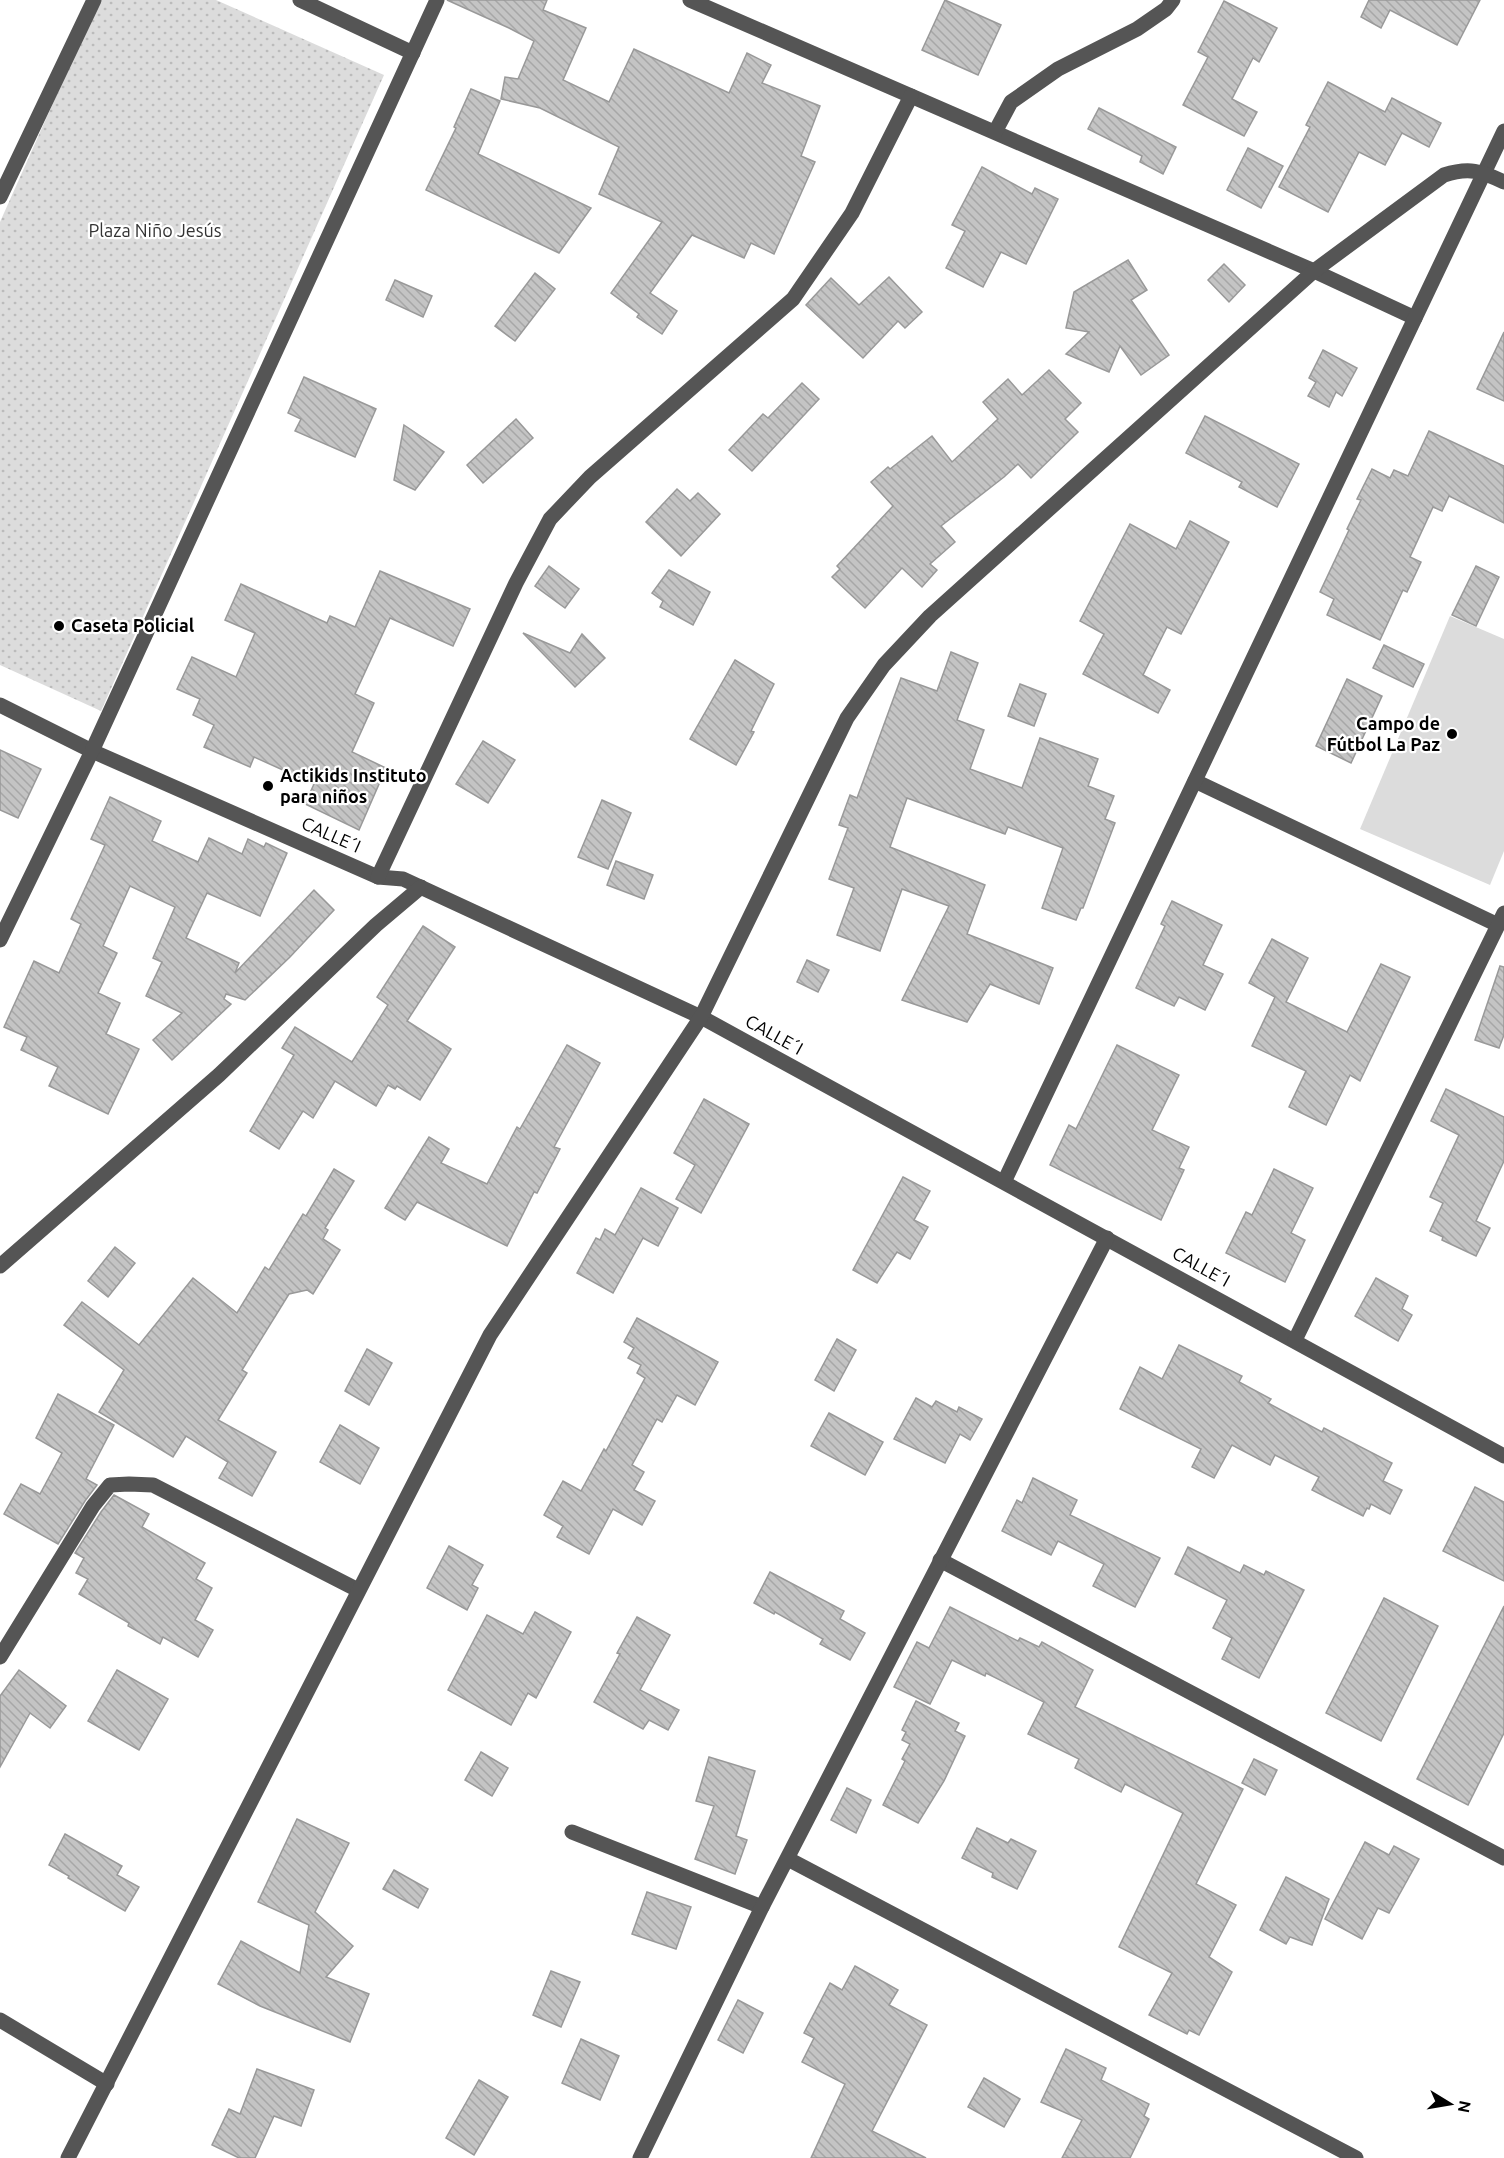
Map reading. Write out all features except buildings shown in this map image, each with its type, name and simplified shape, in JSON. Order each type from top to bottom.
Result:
[{"type":"street","points":[[0,197],[94,0]]},
{"type":"street","points":[[300,0],[413,53]]},
{"type":"street","points":[[0,940],[92,751],[437,0]]},
{"type":"street","points":[[690,0],[1415,318]]},
{"type":"street","points":[[995,132],[1011,102],[1058,69],[1137,29],[1166,9],[1173,0]]},
{"type":"street","points":[[378,877],[516,583],[550,519],[590,477],[793,298],[852,213],[911,96]]},
{"type":"street","points":[[1004,1182],[1504,130]]},
{"type":"street","points":[[68,2158],[490,1335],[701,1017],[847,718],[884,665],[930,616],[1314,272],[1444,175],[1468,170],[1484,173],[1504,182]]},
{"type":"street","name":"CALLE´I","points":[[0,705],[92,751],[378,877],[403,879],[421,887],[701,1017],[1504,1456]]},
{"type":"street","points":[[1195,781],[1501,919],[1295,1340]]},
{"type":"street","points":[[0,1266],[219,1075],[376,925],[421,887]]},
{"type":"street","points":[[640,2158],[762,1907],[1107,1238]]},
{"type":"street","points":[[0,1657],[93,1506],[110,1485],[153,1485],[358,1590]]},
{"type":"street","points":[[940,1560],[1504,1858]]},
{"type":"street","points":[[572,1832],[762,1907]]},
{"type":"street","points":[[788,1859],[1356,2158]]},
{"type":"street","points":[[0,2020],[107,2084]]},
{"type":"green space","name":"Plaza Niño Jesús","points":[[99,0],[216,0],[384,75],[101,711],[0,665],[0,222]]},
{"type":"green space","name":"Campo de Fútbol La Paz","points":[[1450,616],[1504,639],[1504,851],[1490,885],[1360,829]]},
{"type":"place","name":"Caseta Policial","points":[[59,626]]},
{"type":"place","name":"Campo de Fútbol La Paz","points":[[1452,734]]},
{"type":"place","name":"Actikids Instituto para niños","points":[[268,786]]}]
